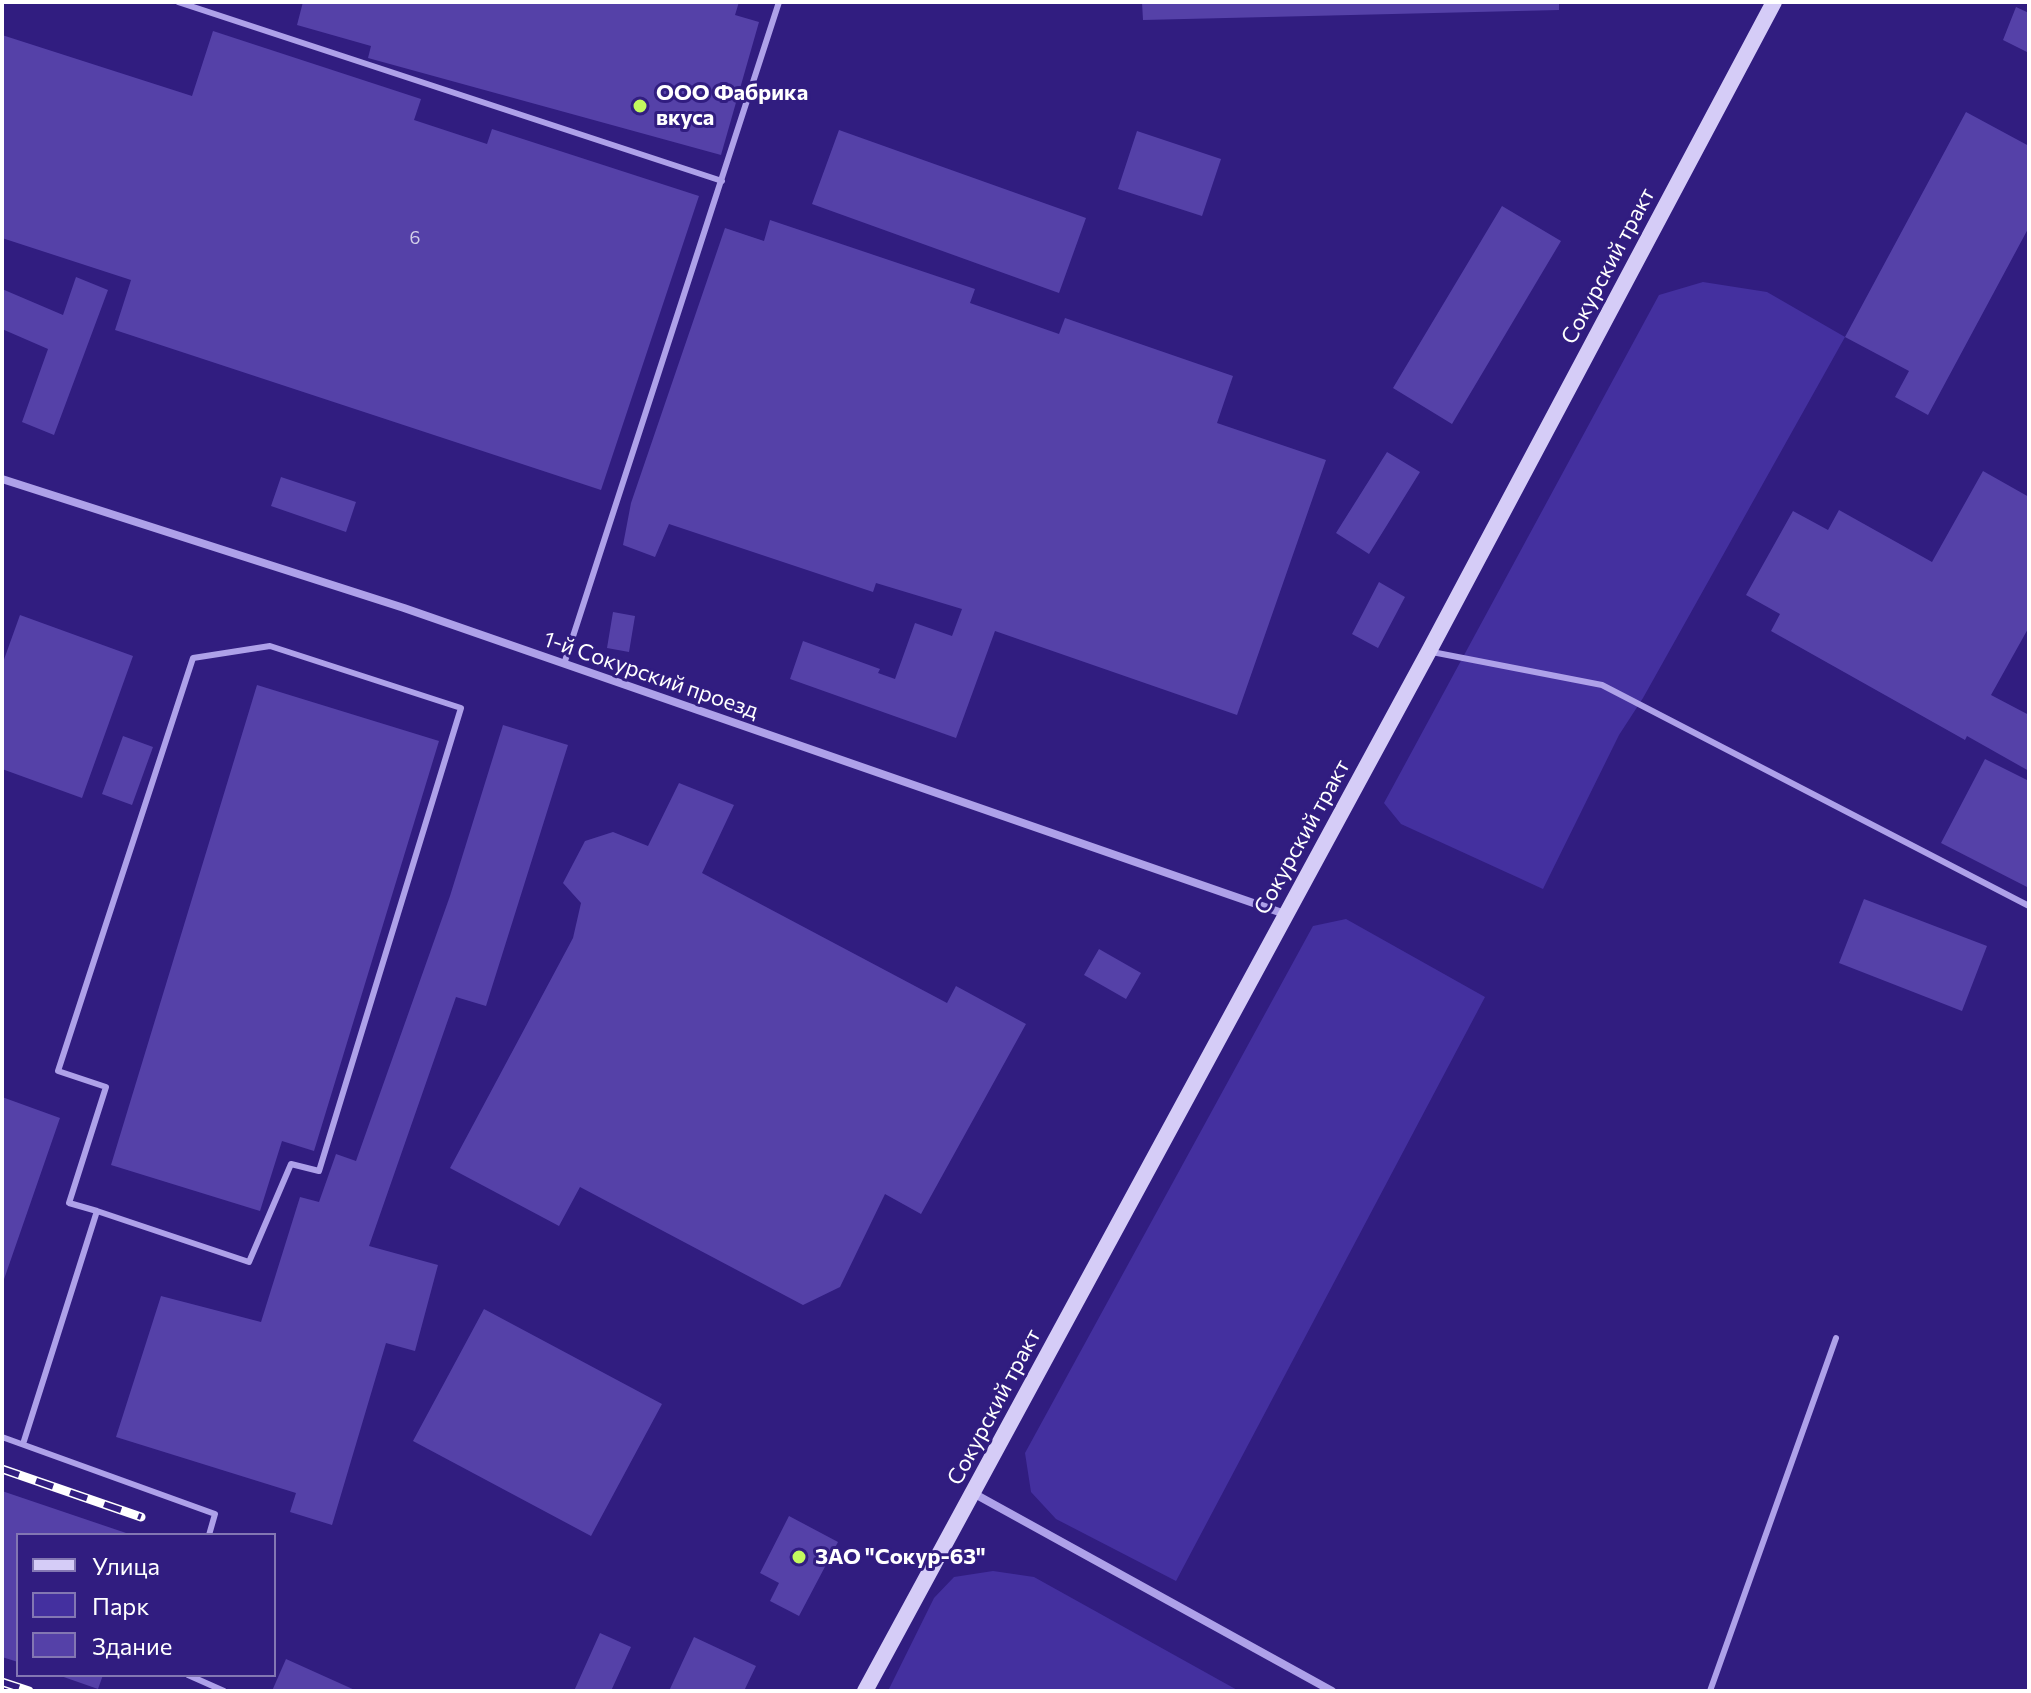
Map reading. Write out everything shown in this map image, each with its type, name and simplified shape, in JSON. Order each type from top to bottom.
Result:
[{"type":"street","name":"Сокурский тракт","points":[[865,1691],[1429,651],[1774,2]]},
{"type":"street","name":"1-й Сокурский проезд","points":[[2,479],[404,608],[1285,914]]},
{"type":"street","points":[[972,1493],[1332,1691]]},
{"type":"lane","points":[[178,2],[722,181]]},
{"type":"lane","points":[[564,664],[779,2]]},
{"type":"lane","points":[[270,646],[461,708],[319,1171],[291,1164],[249,1262],[97,1211],[69,1203],[106,1087],[58,1071],[193,658],[270,646]]},
{"type":"lane","points":[[1429,651],[1602,685],[2029,906]]},
{"type":"lane","points":[[23,1444],[97,1211]]},
{"type":"lane","points":[[1710,1691],[1836,1338]]},
{"type":"lane","points":[[2,1437],[215,1514],[210,1533]]},
{"type":"lane","points":[[192,1677],[224,1691]]},
{"type":"green space","points":[[1703,282],[1767,292],[1845,337],[1643,698],[1619,735],[1543,889],[1401,824],[1384,803],[1659,295]]},
{"type":"green space","points":[[1346,919],[1485,997],[1176,1581],[1056,1519],[1031,1492],[1025,1453],[1313,926]]},
{"type":"green space","points":[[993,1571],[1034,1577],[1239,1691],[888,1691],[934,1598],[954,1577]]},
{"type":"building","name":"ООО Фабрика вкуса","points":[[303,2],[739,2],[735,15],[759,22],[721,155],[368,58],[371,46],[297,25]]},
{"type":"building","points":[[1142,2],[1559,2],[1559,10],[1143,20]]},
{"type":"building","points":[[2016,7],[2029,13],[2029,53],[2003,40]]},
{"type":"building","points":[[213,31],[421,99],[414,120],[487,144],[492,129],[699,196],[601,490],[115,330],[131,280],[2,238],[2,35],[192,96]]},
{"type":"building","points":[[1966,112],[2029,146],[2029,227],[1928,415],[1895,397],[1909,371],[1845,337]]},
{"type":"building","points":[[839,130],[1086,218],[1059,293],[812,204]]},
{"type":"building","points":[[1137,131],[1221,159],[1202,216],[1118,189]]},
{"type":"building","points":[[1502,206],[1561,241],[1452,424],[1393,388]]},
{"type":"building","points":[[770,220],[975,289],[970,303],[1059,334],[1065,318],[1233,376],[1217,423],[1326,460],[1237,715],[995,631],[956,738],[790,679],[803,641],[880,669],[878,673],[895,679],[915,623],[952,636],[962,609],[876,583],[873,592],[669,524],[655,557],[623,545],[631,503],[725,228],[764,241]]},
{"type":"building","points":[[76,277],[108,290],[54,435],[22,422],[48,349],[2,329],[2,289],[63,315]]},
{"type":"building","points":[[1387,452],[1420,472],[1369,554],[1336,533]]},
{"type":"building","points":[[1983,471],[2029,497],[2029,627],[1991,695],[2029,715],[2029,771],[1967,736],[1965,740],[1771,631],[1780,614],[1746,595],[1793,511],[1828,530],[1839,510],[1932,562]]},
{"type":"building","points":[[281,477],[356,502],[346,532],[271,506]]},
{"type":"building","points":[[1379,582],[1405,597],[1378,648],[1352,634]]},
{"type":"building","points":[[613,612],[635,616],[629,652],[607,648]]},
{"type":"building","points":[[20,615],[133,656],[82,798],[2,769],[2,665]]},
{"type":"building","points":[[257,685],[439,741],[314,1151],[282,1141],[260,1211],[111,1165]]},
{"type":"building","points":[[503,725],[568,745],[486,1006],[456,997],[369,1246],[438,1265],[415,1351],[386,1343],[332,1525],[290,1512],[296,1493],[116,1437],[161,1296],[261,1322],[300,1197],[319,1202],[336,1154],[356,1161],[450,896]]},
{"type":"building","points":[[123,736],[153,747],[132,805],[102,794]]},
{"type":"building","points":[[1985,759],[2029,781],[2029,888],[1941,843]]},
{"type":"building","points":[[679,783],[734,805],[702,873],[947,1003],[956,986],[1026,1024],[921,1214],[885,1194],[840,1287],[803,1305],[580,1187],[559,1226],[450,1168],[573,938],[581,903],[563,883],[585,841],[613,832],[648,846]]},
{"type":"building","points":[[1864,899],[1987,946],[1962,1011],[1839,963]]},
{"type":"building","points":[[1099,949],[1141,973],[1126,999],[1084,975]]},
{"type":"building","points":[[2,1097],[60,1118],[2,1285]]},
{"type":"building","points":[[484,1309],[662,1404],[591,1536],[413,1441]]},
{"type":"building","points":[[2,1491],[126,1533],[16,1533],[16,1661],[2,1657]]},
{"type":"building","name":"ЗАО \"Сокур-63\"","points":[[789,1516],[838,1542],[799,1616],[770,1601],[779,1583],[760,1573]]},
{"type":"building","points":[[600,1633],[631,1647],[611,1691],[574,1691]]},
{"type":"building","points":[[694,1637],[756,1666],[744,1691],[669,1691]]},
{"type":"building","points":[[286,1659],[357,1691],[272,1691]]},
{"type":"building","points":[[64,1677],[102,1677],[98,1689]]},
{"type":"railway","points":[[2,1469],[141,1517]]},
{"type":"railway","points":[[2,1682],[29,1691]]},
{"type":"place","name":"ООО Фабрика вкуса","points":[[640,106]]},
{"type":"place","name":"ЗАО \"Сокур-63\"","points":[[799,1557]]}]
